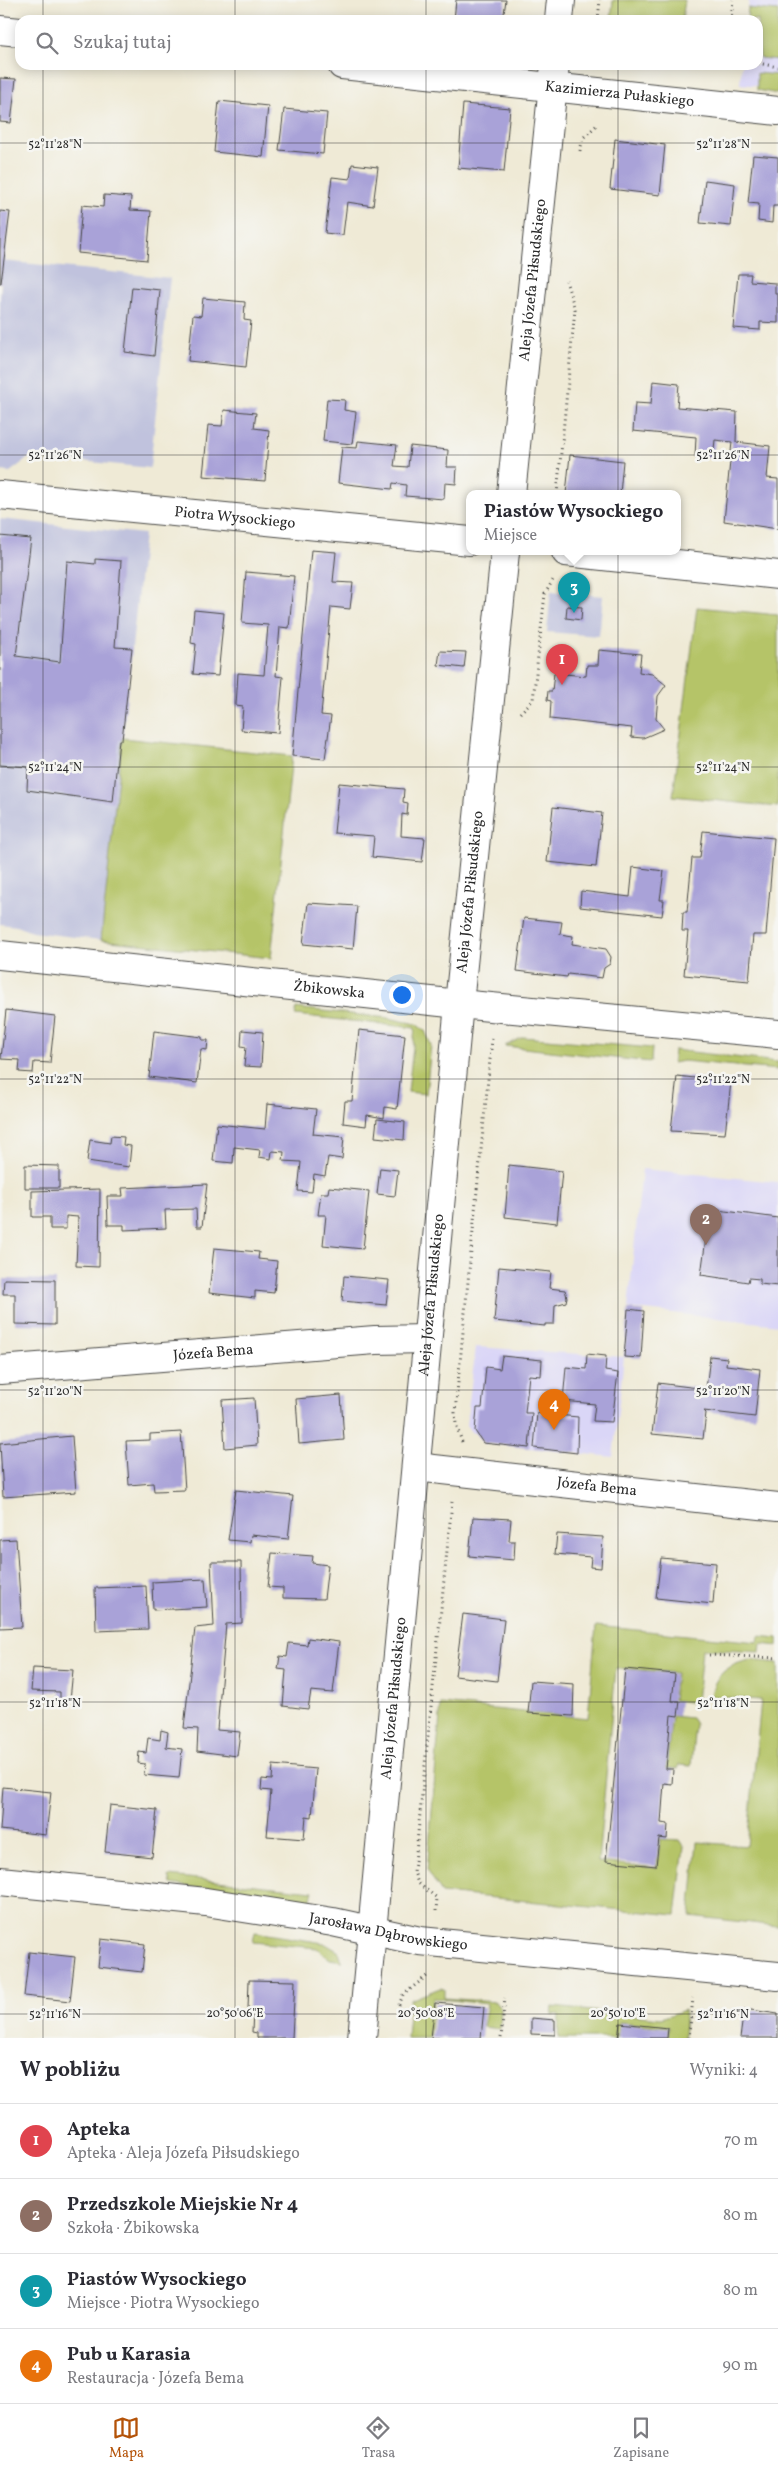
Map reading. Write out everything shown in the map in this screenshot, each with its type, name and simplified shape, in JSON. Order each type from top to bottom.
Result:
[{"type":"street","points":[[560,15],[561,0]]},
{"type":"street","points":[[0,30],[15,32]]},
{"type":"street","name":"Kazimierza Pułaskiego","points":[[438,70],[554,76],[778,110]]},
{"type":"street","name":"Aleja Józefa Piłsudskiego","points":[[511,490],[554,76]]},
{"type":"street","name":"Piotra Wysockiego","points":[[0,495],[466,541]]},
{"type":"street","name":"Aleja Józefa Piłsudskiego","points":[[362,2038],[459,1004],[505,555]]},
{"type":"street","points":[[594,555],[778,575]]},
{"type":"street","name":"Żbikowska","points":[[0,955],[459,1004],[778,1034]]},
{"type":"street","name":"Józefa Bema","points":[[0,1370],[375,1340],[427,1339]]},
{"type":"street","name":"Józefa Bema","points":[[416,1467],[778,1507]]},
{"type":"street","name":"Jarosława Dąbrowskiego","points":[[0,1881],[206,1902],[373,1930],[420,1941],[778,1976]]},
{"type":"path","points":[[598,15],[600,0]]},
{"type":"path","points":[[732,15],[733,0]]},
{"type":"path","points":[[763,64],[778,67]]},
{"type":"path","points":[[579,154],[583,138],[600,122]]},
{"type":"path","points":[[557,490],[575,309],[566,283],[567,273]]},
{"type":"path","points":[[519,715],[533,700],[545,594],[555,577]]},
{"type":"path","points":[[462,1446],[455,1413],[492,1037]]},
{"type":"path","points":[[436,1917],[437,1898],[418,1883],[414,1872],[450,1509],[454,1495]]},
{"type":"path","points":[[709,1655],[778,1658]]},
{"type":"path","points":[[398,2007],[403,1995],[428,1975],[430,1968]]},
{"type":"path","points":[[689,2038],[692,2003],[700,1968]]},
{"type":"path","points":[[501,2038],[505,1998]]},
{"type":"shaded area","points":[[749,0],[778,0],[778,88],[740,84],[741,70],[763,70],[763,15],[748,15]]},
{"type":"shaded area","points":[[3,261],[170,278],[150,468],[31,456],[10,472],[0,471],[0,299]]},
{"type":"shaded area","points":[[0,519],[144,534],[101,940],[32,932],[16,926],[0,924]]},
{"type":"shaded area","points":[[551,591],[603,596],[599,636],[547,632]]},
{"type":"shaded area","points":[[642,1169],[778,1182],[778,1325],[628,1308]]},
{"type":"shaded area","points":[[476,1347],[624,1357],[613,1457],[483,1443],[475,1432],[472,1433],[466,1425]]},
{"type":"green space","points":[[613,0],[685,0],[683,15],[612,15]]},
{"type":"green space","points":[[748,8],[778,11],[778,60],[763,58],[763,15],[747,15]]},
{"type":"green space","points":[[757,73],[778,75],[778,94],[757,90]]},
{"type":"green space","points":[[697,607],[778,615],[778,807],[673,796]]},
{"type":"green space","points":[[122,738],[292,756],[271,958],[101,940]]},
{"type":"green space","points":[[296,1008],[388,1018],[416,1024],[425,1031],[431,1045],[426,1094],[408,1092],[415,1028],[295,1015]]},
{"type":"green space","points":[[523,1037],[652,1048],[651,1062],[505,1046]]},
{"type":"green space","points":[[674,1050],[778,1062],[778,1070],[683,1061],[673,1063]]},
{"type":"green space","points":[[596,1626],[758,1642],[759,1636],[778,1638],[778,1646],[761,1644],[760,1652],[702,1649],[697,1703],[673,1700],[676,1673],[616,1668],[598,1862],[657,1868],[660,1839],[680,1840],[684,1846],[676,1915],[442,1893],[427,1870],[441,1704],[588,1718]]},
{"type":"green space","points":[[750,1660],[778,1663],[778,1926],[690,1916],[697,1842],[747,1846],[761,1700],[711,1696],[719,1676],[724,1671],[736,1664]]},
{"type":"green space","points":[[672,1716],[691,1718],[695,1724],[691,1766],[679,1765],[678,1769],[666,1768]]},
{"type":"green space","points":[[169,1876],[313,1891],[309,1905],[171,1884]]},
{"type":"green space","points":[[255,1932],[324,1943],[339,1952],[342,1961],[330,1959],[317,1948],[253,1942]]},
{"type":"green space","points":[[440,1988],[444,1989],[444,1998],[496,2002],[501,2008],[500,2029],[483,2027],[487,2004],[433,1998],[429,2038],[407,2038],[410,2000]]},
{"type":"green space","points":[[553,2007],[661,2018],[685,2010],[684,2038],[668,2038],[669,2027],[619,2022],[617,2038],[558,2038],[559,2015],[552,2014]]},
{"type":"building","points":[[456,0],[506,0],[504,15],[454,15]]},
{"type":"building","points":[[0,78],[16,79],[11,123],[0,122]]},
{"type":"building","points":[[219,101],[268,106],[263,157],[214,152]]},
{"type":"building","points":[[463,104],[510,108],[504,172],[458,168]]},
{"type":"building","points":[[284,109],[327,113],[323,154],[279,150]]},
{"type":"building","points":[[615,139],[665,145],[660,195],[610,189]]},
{"type":"building","points":[[753,155],[778,157],[778,206],[773,206],[772,223],[758,221],[759,204],[748,203]]},
{"type":"building","points":[[352,164],[378,167],[373,206],[347,202],[343,235],[325,233],[332,177],[350,179]]},
{"type":"building","points":[[705,180],[735,184],[731,226],[700,223]]},
{"type":"building","points":[[104,195],[131,197],[130,210],[151,211],[147,260],[78,253],[82,205],[103,207]]},
{"type":"building","points":[[0,211],[10,212],[1,283],[0,283]]},
{"type":"building","points":[[738,274],[751,274],[750,281],[775,283],[775,294],[778,294],[778,323],[760,322],[760,330],[733,328]]},
{"type":"building","points":[[132,287],[160,290],[154,356],[125,352]]},
{"type":"building","points":[[203,298],[245,302],[244,320],[251,321],[246,367],[188,361],[193,315],[201,316]]},
{"type":"building","points":[[653,381],[679,384],[677,407],[737,412],[736,442],[770,446],[767,478],[778,479],[778,529],[724,521],[732,442],[715,440],[713,458],[695,457],[696,437],[633,431],[635,403],[651,404]]},
{"type":"building","points":[[327,399],[345,400],[344,410],[356,412],[352,444],[323,441]]},
{"type":"building","points":[[224,410],[256,413],[254,428],[269,430],[265,481],[203,476],[208,425],[222,426]]},
{"type":"building","points":[[358,441],[397,445],[394,466],[408,467],[410,446],[448,450],[447,467],[457,467],[456,484],[445,483],[444,499],[405,496],[406,485],[393,483],[392,489],[338,483],[342,447],[357,448]]},
{"type":"building","points":[[570,455],[623,461],[620,490],[566,490]]},
{"type":"building","points":[[0,536],[31,539],[16,656],[60,662],[67,561],[95,564],[95,559],[121,561],[115,647],[132,648],[122,740],[119,740],[113,802],[27,790],[28,767],[0,765]]},
{"type":"building","points":[[311,550],[336,552],[333,582],[353,583],[350,609],[331,607],[321,715],[331,716],[325,759],[292,756]]},
{"type":"building","points":[[246,572],[294,576],[289,628],[280,627],[276,676],[283,677],[278,733],[241,730],[243,707],[236,706],[238,673],[264,675],[268,625],[242,623]]},
{"type":"building","points":[[567,606],[582,607],[581,620],[566,618]]},
{"type":"building","points":[[194,610],[224,613],[218,676],[193,674],[196,644],[191,643]]},
{"type":"building","points":[[599,650],[641,654],[639,672],[652,674],[666,685],[658,696],[656,719],[664,729],[643,738],[631,737],[632,728],[550,719],[551,701],[547,700],[548,691],[552,691],[554,673],[586,676],[587,665],[598,665]]},
{"type":"building","points":[[440,651],[466,652],[464,668],[438,665]]},
{"type":"building","points":[[339,783],[404,789],[403,802],[408,803],[407,815],[402,814],[401,836],[425,838],[422,862],[372,857],[374,836],[334,833]]},
{"type":"building","points":[[553,807],[602,813],[596,867],[547,862]]},
{"type":"building","points":[[703,831],[774,838],[766,935],[753,935],[749,981],[684,975],[688,931],[682,931],[683,912],[687,912],[692,858],[700,858]]},
{"type":"building","points":[[633,867],[664,871],[660,900],[664,900],[662,916],[580,907],[581,891],[630,897]]},
{"type":"building","points":[[308,903],[357,906],[353,949],[303,944]]},
{"type":"building","points":[[524,918],[562,922],[560,934],[573,936],[572,944],[606,949],[611,957],[610,964],[604,968],[602,978],[568,974],[567,977],[517,971]]},
{"type":"building","points":[[6,1010],[55,1016],[50,1063],[34,1062],[33,1073],[19,1072],[20,1060],[1,1059]]},
{"type":"building","points":[[242,1030],[263,1032],[261,1067],[244,1066],[246,1047],[241,1046]]},
{"type":"building","points":[[359,1030],[405,1035],[397,1109],[385,1107],[384,1118],[367,1115],[366,1126],[343,1123],[345,1101],[352,1101]]},
{"type":"building","points":[[154,1031],[202,1037],[202,1040],[208,1040],[207,1050],[201,1049],[197,1083],[149,1077]]},
{"type":"building","points":[[677,1076],[731,1082],[725,1134],[671,1131]]},
{"type":"building","points":[[267,1104],[316,1109],[313,1134],[344,1137],[342,1159],[328,1157],[325,1176],[314,1174],[312,1192],[298,1191],[301,1162],[283,1161],[284,1152],[272,1151],[271,1159],[259,1157],[260,1150],[234,1147],[233,1163],[213,1161],[217,1124],[265,1129]]},
{"type":"building","points":[[377,1119],[405,1122],[404,1140],[375,1137]]},
{"type":"building","points":[[111,1136],[124,1137],[123,1145],[131,1146],[129,1167],[87,1161],[90,1140],[110,1143]]},
{"type":"building","points":[[25,1165],[59,1166],[59,1188],[25,1188]]},
{"type":"building","points":[[509,1165],[562,1171],[557,1223],[505,1217]]},
{"type":"building","points":[[380,1168],[398,1170],[395,1196],[377,1194]]},
{"type":"building","points":[[207,1184],[202,1227],[197,1227],[196,1209],[165,1210],[166,1228],[124,1230],[124,1225],[108,1225],[107,1196],[123,1196],[122,1188]]},
{"type":"building","points":[[329,1187],[369,1191],[363,1249],[323,1245],[326,1215],[318,1215],[321,1193],[328,1193]]},
{"type":"building","points":[[100,1189],[99,1267],[76,1266],[78,1217],[66,1216],[66,1229],[50,1229],[50,1217],[32,1217],[32,1191]]},
{"type":"building","points":[[710,1209],[778,1218],[778,1286],[760,1284],[760,1279],[749,1278],[748,1282],[701,1275]]},
{"type":"building","points":[[214,1248],[259,1252],[258,1259],[277,1261],[274,1293],[255,1291],[255,1298],[209,1293]]},
{"type":"building","points":[[499,1267],[551,1272],[549,1288],[565,1290],[567,1297],[566,1302],[555,1305],[554,1324],[545,1324],[545,1326],[494,1321]]},
{"type":"building","points":[[344,1276],[389,1280],[386,1305],[342,1301]]},
{"type":"building","points":[[4,1279],[55,1280],[55,1325],[15,1324],[15,1294],[3,1294]]},
{"type":"building","points":[[628,1309],[644,1311],[641,1358],[624,1357]]},
{"type":"building","points":[[587,1354],[606,1356],[605,1371],[618,1373],[612,1422],[593,1421],[595,1404],[563,1401],[566,1367],[586,1369]]},
{"type":"building","points":[[502,1356],[542,1360],[541,1376],[529,1375],[525,1413],[532,1413],[529,1448],[483,1443],[475,1431],[477,1408],[482,1408],[486,1367],[500,1369]]},
{"type":"building","points":[[710,1356],[727,1358],[726,1365],[760,1369],[755,1417],[704,1411],[706,1413],[703,1439],[652,1434],[658,1383],[706,1389]]},
{"type":"building","points":[[341,1395],[344,1440],[299,1444],[296,1399]]},
{"type":"building","points":[[254,1398],[257,1445],[225,1448],[222,1400]]},
{"type":"building","points":[[537,1413],[578,1417],[577,1453],[534,1448]]},
{"type":"building","points":[[181,1432],[185,1490],[154,1491],[153,1483],[129,1485],[126,1441],[150,1440],[150,1434]]},
{"type":"building","points":[[72,1436],[76,1492],[3,1497],[0,1443]]},
{"type":"building","points":[[236,1490],[293,1496],[288,1539],[251,1535],[250,1542],[228,1540]]},
{"type":"building","points":[[473,1517],[511,1519],[509,1541],[515,1541],[514,1560],[469,1556]]},
{"type":"building","points":[[557,1534],[603,1537],[601,1568],[590,1567],[591,1557],[555,1554]]},
{"type":"building","points":[[16,1539],[22,1627],[0,1628],[0,1540]]},
{"type":"building","points":[[272,1553],[313,1556],[312,1563],[328,1565],[324,1599],[283,1598],[283,1588],[268,1587]]},
{"type":"building","points":[[661,1558],[716,1563],[713,1604],[656,1598]]},
{"type":"building","points":[[211,1562],[241,1562],[242,1623],[226,1624],[217,1730],[240,1732],[237,1756],[197,1751],[198,1729],[184,1728],[195,1628],[214,1626]]},
{"type":"building","points":[[205,1579],[207,1607],[153,1610],[152,1582]]},
{"type":"building","points":[[146,1586],[148,1629],[96,1631],[95,1588]]},
{"type":"building","points":[[463,1614],[504,1619],[497,1681],[455,1676]]},
{"type":"building","points":[[308,1638],[339,1642],[333,1693],[311,1691],[308,1709],[283,1706],[286,1670],[278,1669],[280,1656],[287,1657],[289,1643],[307,1645]]},
{"type":"building","points":[[33,1668],[73,1670],[70,1700],[60,1700],[60,1692],[31,1691]]},
{"type":"building","points":[[625,1669],[675,1674],[672,1701],[680,1701],[678,1716],[671,1715],[666,1769],[673,1769],[672,1784],[664,1783],[661,1823],[668,1824],[667,1839],[659,1838],[656,1866],[606,1861]]},
{"type":"building","points":[[531,1681],[574,1684],[573,1716],[528,1713]]},
{"type":"building","points":[[161,1730],[168,1732],[166,1747],[182,1749],[179,1778],[144,1775],[145,1764],[138,1763],[139,1752],[146,1753],[148,1738],[160,1740]]},
{"type":"building","points":[[273,1765],[316,1769],[312,1817],[306,1816],[304,1839],[267,1836],[271,1791],[261,1790],[262,1779],[272,1780]]},
{"type":"building","points":[[3,1787],[51,1792],[46,1835],[0,1830]]},
{"type":"building","points":[[110,1805],[157,1810],[152,1857],[105,1852]]},
{"type":"building","points":[[101,1939],[145,1944],[142,1972],[98,1967]]},
{"type":"building","points":[[29,1952],[75,1957],[70,2001],[24,1996]]},
{"type":"building","points":[[249,1980],[295,1981],[292,2038],[257,2038],[257,2033],[252,2032],[253,2009],[248,2009]]},
{"type":"building","points":[[435,2003],[484,2007],[481,2038],[431,2038]]},
{"type":"building","points":[[744,2009],[778,2014],[778,2038],[740,2038]]},
{"type":"building","points":[[531,2018],[555,2020],[555,2035],[531,2034]]},
{"type":"building","points":[[620,2023],[668,2028],[667,2038],[618,2038]]},
{"type":"place","name":"Piastów Wysockiego","points":[[574,613]]},
{"type":"place","name":"Apteka","points":[[562,685]]},
{"type":"place","name":"Przedszkole Miejskie Nr 4","points":[[706,1245]]},
{"type":"place","name":"Pub u Karasia","points":[[554,1430]]}]
